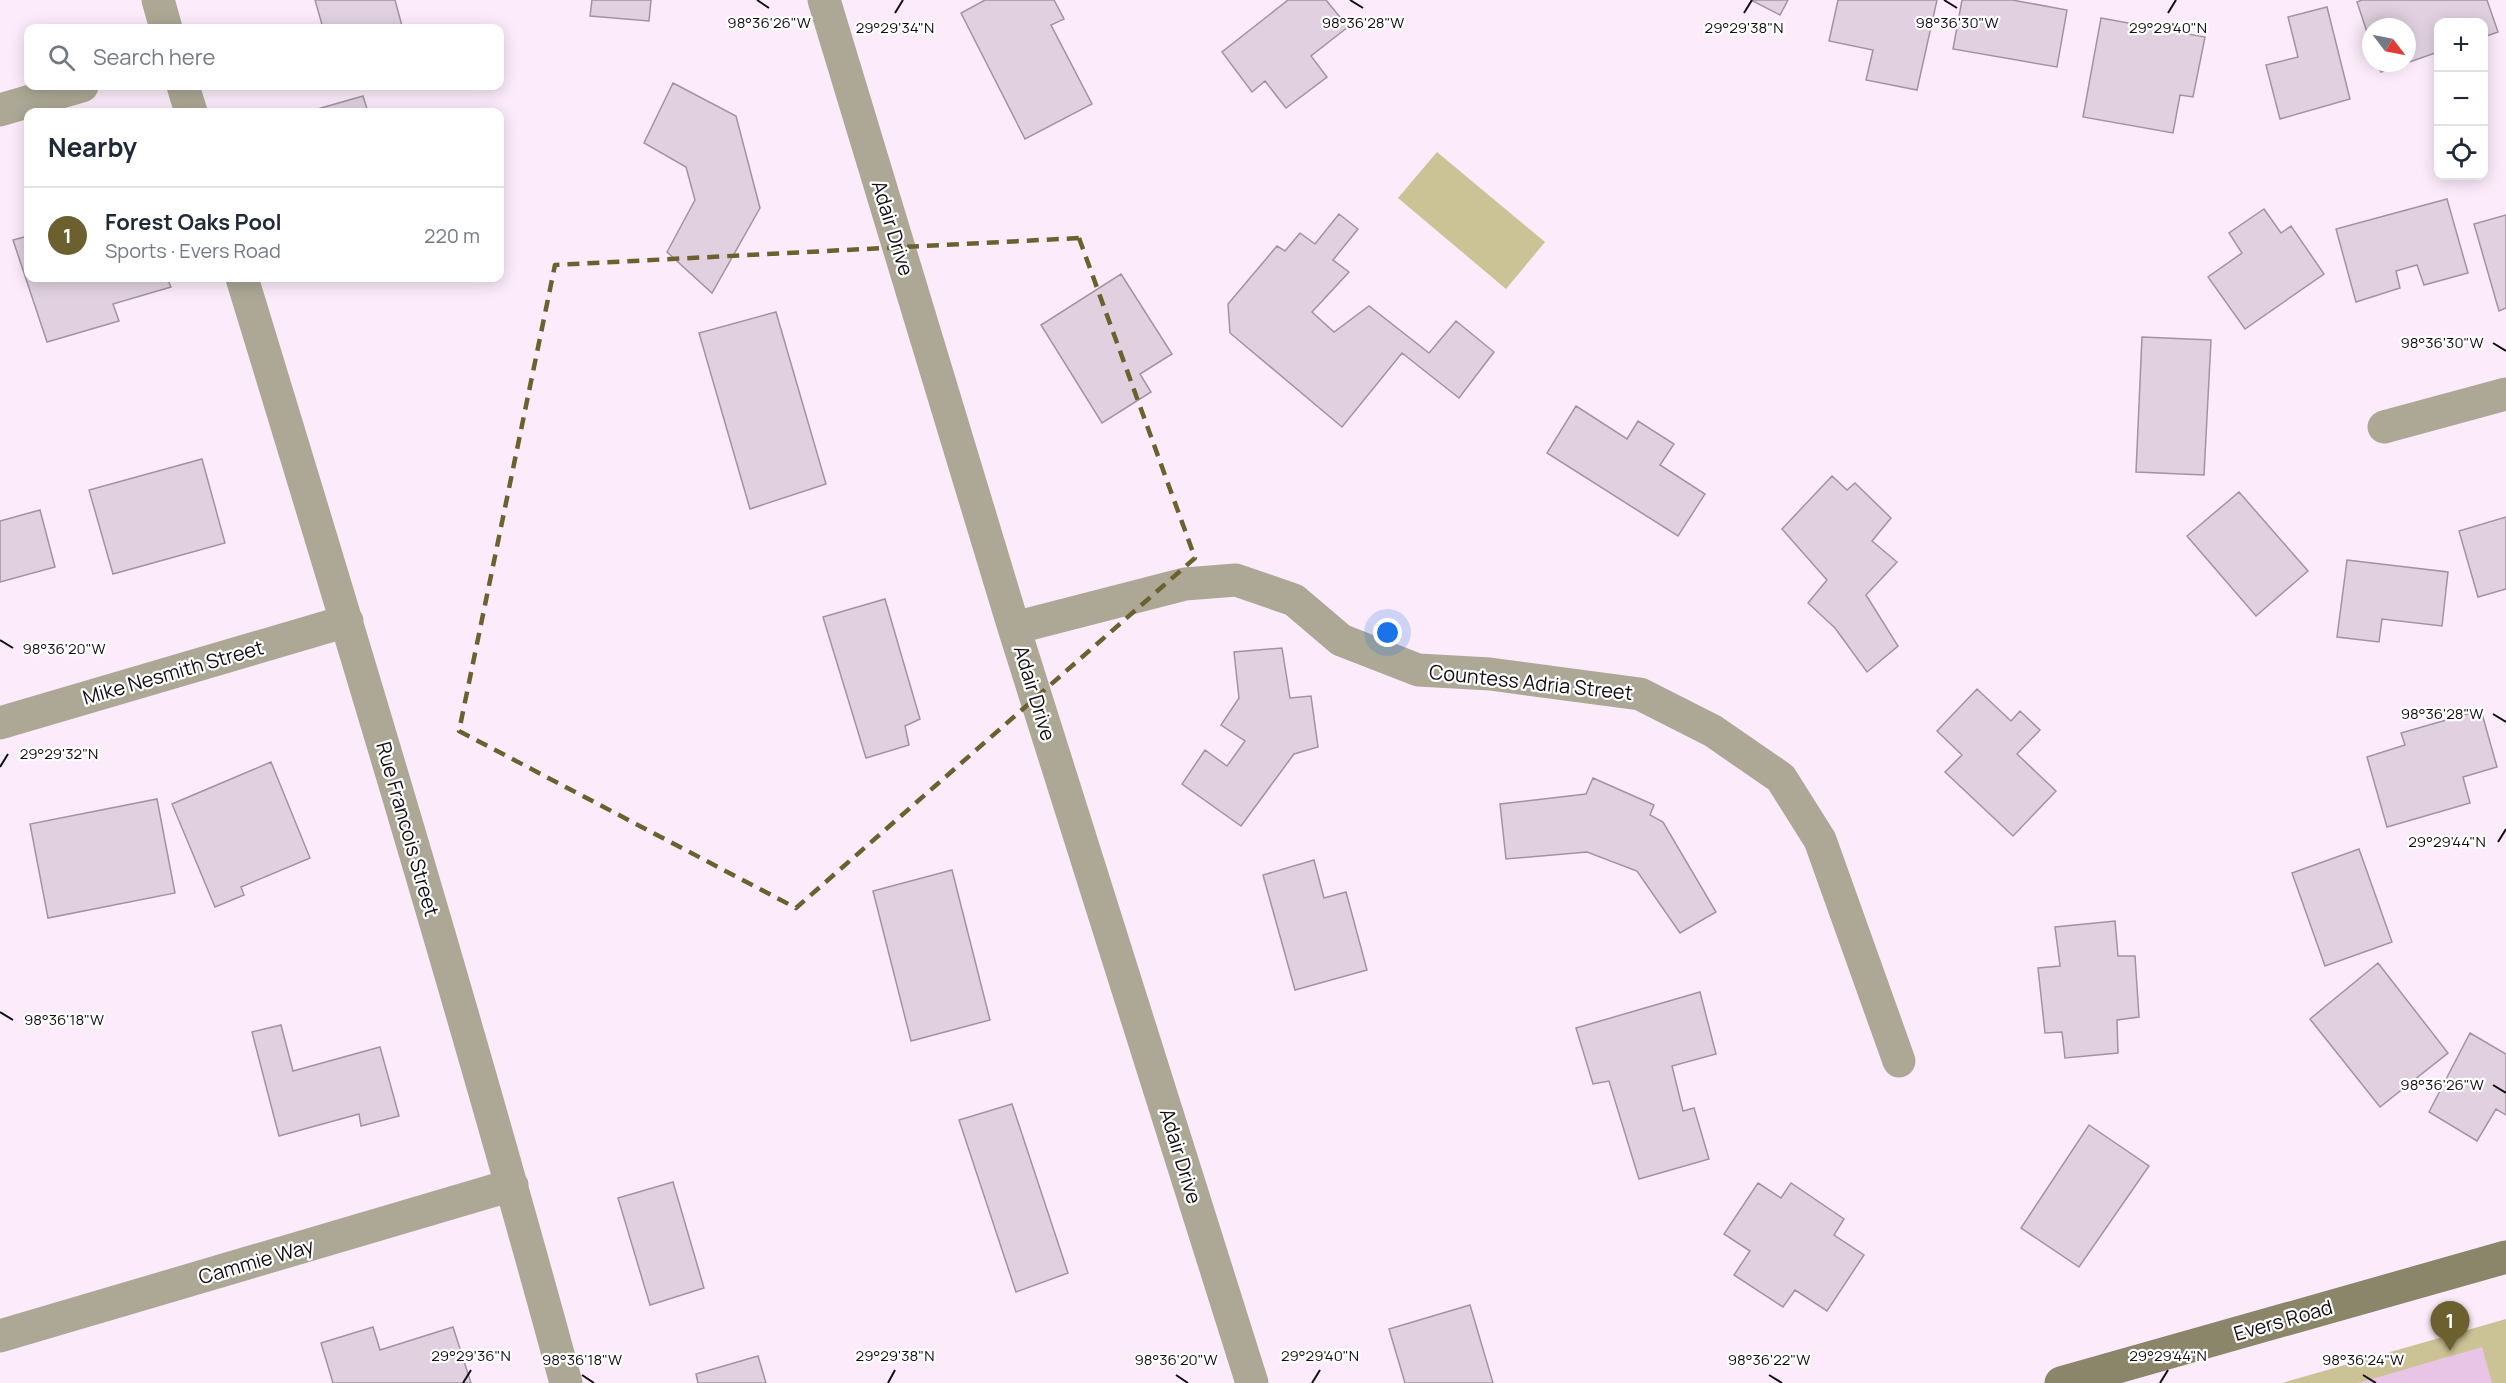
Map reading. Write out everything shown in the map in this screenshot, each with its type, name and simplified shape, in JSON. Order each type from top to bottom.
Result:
[{"type":"main road","name":"Evers Road","points":[[2061,1383],[2506,1257]]},
{"type":"street","points":[[158,0],[165,24]]},
{"type":"street","name":"Adair Drive","points":[[824,0],[1014,628],[1252,1383]]},
{"type":"street","points":[[0,110],[68,90]]},
{"type":"street","points":[[184,90],[190,108]]},
{"type":"street","name":"Rue Francois Street","points":[[243,282],[347,621],[512,1185],[566,1383]]},
{"type":"street","points":[[2384,427],[2506,394]]},
{"type":"street","name":"Countess Adria Street","points":[[1014,628],[1185,584],[1236,580],[1294,600],[1341,640],[1419,670],[1490,674],[1640,694],[1713,731],[1781,778],[1820,840],[1899,1061]]},
{"type":"street","name":"Mike Nesmith Street","points":[[0,723],[347,621]]},
{"type":"street","name":"Cammie Way","points":[[0,1336],[512,1185]]},
{"type":"highlighted area","points":[[1079,238],[1195,558],[796,908],[459,731],[555,265]]},
{"type":"shaded area","points":[[1437,152],[1545,242],[1506,289],[1398,198]]},
{"type":"shaded area","points":[[2506,1319],[2506,1383],[2282,1383]]},
{"type":"shaded area","points":[[2482,1347],[2492,1383],[2358,1383]]},
{"type":"building","points":[[315,0],[395,0],[401,24],[322,24]]},
{"type":"building","points":[[592,0],[651,0],[649,21],[590,16]]},
{"type":"building","points":[[985,0],[1054,0],[1064,19],[1051,25],[1092,104],[1025,139],[961,13]]},
{"type":"building","points":[[1288,0],[1326,0],[1348,27],[1311,56],[1327,77],[1286,108],[1265,81],[1252,92],[1222,52]]},
{"type":"building","points":[[1751,0],[1788,0],[1780,15]]},
{"type":"building","points":[[1838,0],[1937,0],[1917,90],[1866,80],[1873,50],[1829,41]]},
{"type":"building","points":[[1962,0],[2012,0],[2067,10],[2057,67],[1953,49]]},
{"type":"building","points":[[2362,0],[2487,0],[2498,32],[2488,36],[2488,18],[2434,18],[2434,53],[2416,60],[2416,18],[2362,18],[2357,2]]},
{"type":"building","points":[[2327,7],[2350,99],[2280,119],[2266,65],[2298,57],[2288,17]]},
{"type":"building","points":[[2101,18],[2205,37],[2193,97],[2180,95],[2173,133],[2083,117]]},
{"type":"building","points":[[673,83],[736,116],[760,208],[712,293],[667,252],[695,200],[686,167],[644,143]]},
{"type":"building","points":[[363,96],[367,108],[321,108]]},
{"type":"building","points":[[2447,199],[2468,273],[2424,285],[2417,265],[2396,271],[2400,288],[2356,302],[2336,229]]},
{"type":"building","points":[[2264,209],[2281,233],[2291,226],[2324,274],[2245,329],[2208,277],[2242,253],[2229,233]]},
{"type":"building","points":[[1339,214],[1358,229],[1333,260],[1349,272],[1312,312],[1334,332],[1369,306],[1429,353],[1456,321],[1494,352],[1459,398],[1402,353],[1342,427],[1230,333],[1228,304],[1277,246],[1285,251],[1300,233],[1315,244]]},
{"type":"building","points":[[2506,215],[2506,308],[2499,311],[2474,224]]},
{"type":"building","points":[[24,237],[24,273],[13,240]]},
{"type":"building","points":[[1121,274],[1172,354],[1140,374],[1151,392],[1102,423],[1041,325]]},
{"type":"building","points":[[27,282],[169,282],[171,287],[113,304],[119,321],[47,342]]},
{"type":"building","points":[[776,312],[826,484],[750,509],[699,333]]},
{"type":"building","points":[[2142,337],[2211,340],[2204,475],[2136,472]]},
{"type":"building","points":[[1576,406],[1627,439],[1638,421],[1674,444],[1660,465],[1705,494],[1678,536],[1547,453]]},
{"type":"building","points":[[202,459],[225,543],[113,574],[89,490]]},
{"type":"building","points":[[1832,476],[1847,490],[1855,483],[1891,518],[1872,541],[1897,562],[1866,595],[1898,646],[1867,672],[1835,628],[1808,603],[1827,580],[1782,529]]},
{"type":"building","points":[[2239,492],[2308,571],[2256,616],[2187,536]]},
{"type":"building","points":[[40,510],[55,567],[0,582],[0,521]]},
{"type":"building","points":[[2506,517],[2506,589],[2478,597],[2459,531]]},
{"type":"building","points":[[2347,560],[2448,572],[2442,626],[2382,619],[2379,642],[2337,637]]},
{"type":"building","points":[[885,599],[920,719],[905,726],[909,745],[866,758],[823,617]]},
{"type":"building","points":[[1282,648],[1290,698],[1311,696],[1318,747],[1294,754],[1241,826],[1182,784],[1205,750],[1227,766],[1245,741],[1221,725],[1239,698],[1234,652]]},
{"type":"building","points":[[1977,689],[2011,721],[2020,711],[2040,730],[2017,754],[2056,791],[2013,836],[1945,772],[1962,755],[1937,731]]},
{"type":"building","points":[[2481,710],[2497,767],[2463,777],[2470,803],[2387,827],[2367,757],[2405,745],[2401,733]]},
{"type":"building","points":[[271,762],[310,858],[241,887],[244,895],[215,907],[172,804]]},
{"type":"building","points":[[1593,778],[1654,805],[1650,815],[1663,822],[1716,912],[1680,933],[1637,871],[1587,852],[1506,859],[1500,804],[1586,794]]},
{"type":"building","points":[[157,799],[175,893],[48,918],[30,824]]},
{"type":"building","points":[[2359,849],[2392,942],[2325,966],[2292,873]]},
{"type":"building","points":[[1314,860],[1324,898],[1346,892],[1367,970],[1295,990],[1263,875]]},
{"type":"building","points":[[952,870],[990,1020],[911,1041],[873,891]]},
{"type":"building","points":[[2115,921],[2118,956],[2135,956],[2139,1017],[2117,1020],[2118,1053],[2065,1058],[2062,1032],[2045,1033],[2038,968],[2060,966],[2055,927]]},
{"type":"building","points":[[2378,963],[2448,1053],[2380,1107],[2310,1019]]},
{"type":"building","points":[[1700,992],[1716,1054],[1672,1066],[1683,1111],[1694,1108],[1709,1159],[1639,1179],[1609,1081],[1593,1084],[1576,1028]]},
{"type":"building","points":[[281,1025],[293,1071],[380,1047],[399,1116],[361,1126],[359,1114],[279,1136],[252,1032]]},
{"type":"building","points":[[2470,1033],[2506,1054],[2506,1115],[2496,1109],[2477,1141],[2429,1112]]},
{"type":"building","points":[[1012,1104],[1068,1273],[1016,1292],[959,1120]]},
{"type":"building","points":[[2089,1125],[2149,1166],[2079,1267],[2021,1228]]},
{"type":"building","points":[[673,1182],[704,1288],[650,1305],[618,1198]]},
{"type":"building","points":[[1758,1183],[1781,1198],[1791,1183],[1844,1219],[1834,1235],[1864,1255],[1827,1311],[1795,1290],[1783,1307],[1734,1275],[1750,1251],[1724,1234]]},
{"type":"building","points":[[1470,1305],[1493,1383],[1405,1383],[1389,1329]]},
{"type":"building","points":[[373,1327],[380,1350],[453,1327],[471,1383],[333,1383],[321,1343]]},
{"type":"building","points":[[758,1356],[766,1383],[698,1383],[696,1374]]},
{"type":"place","name":"Forest Oaks Pool","points":[[2450,1351]]}]
